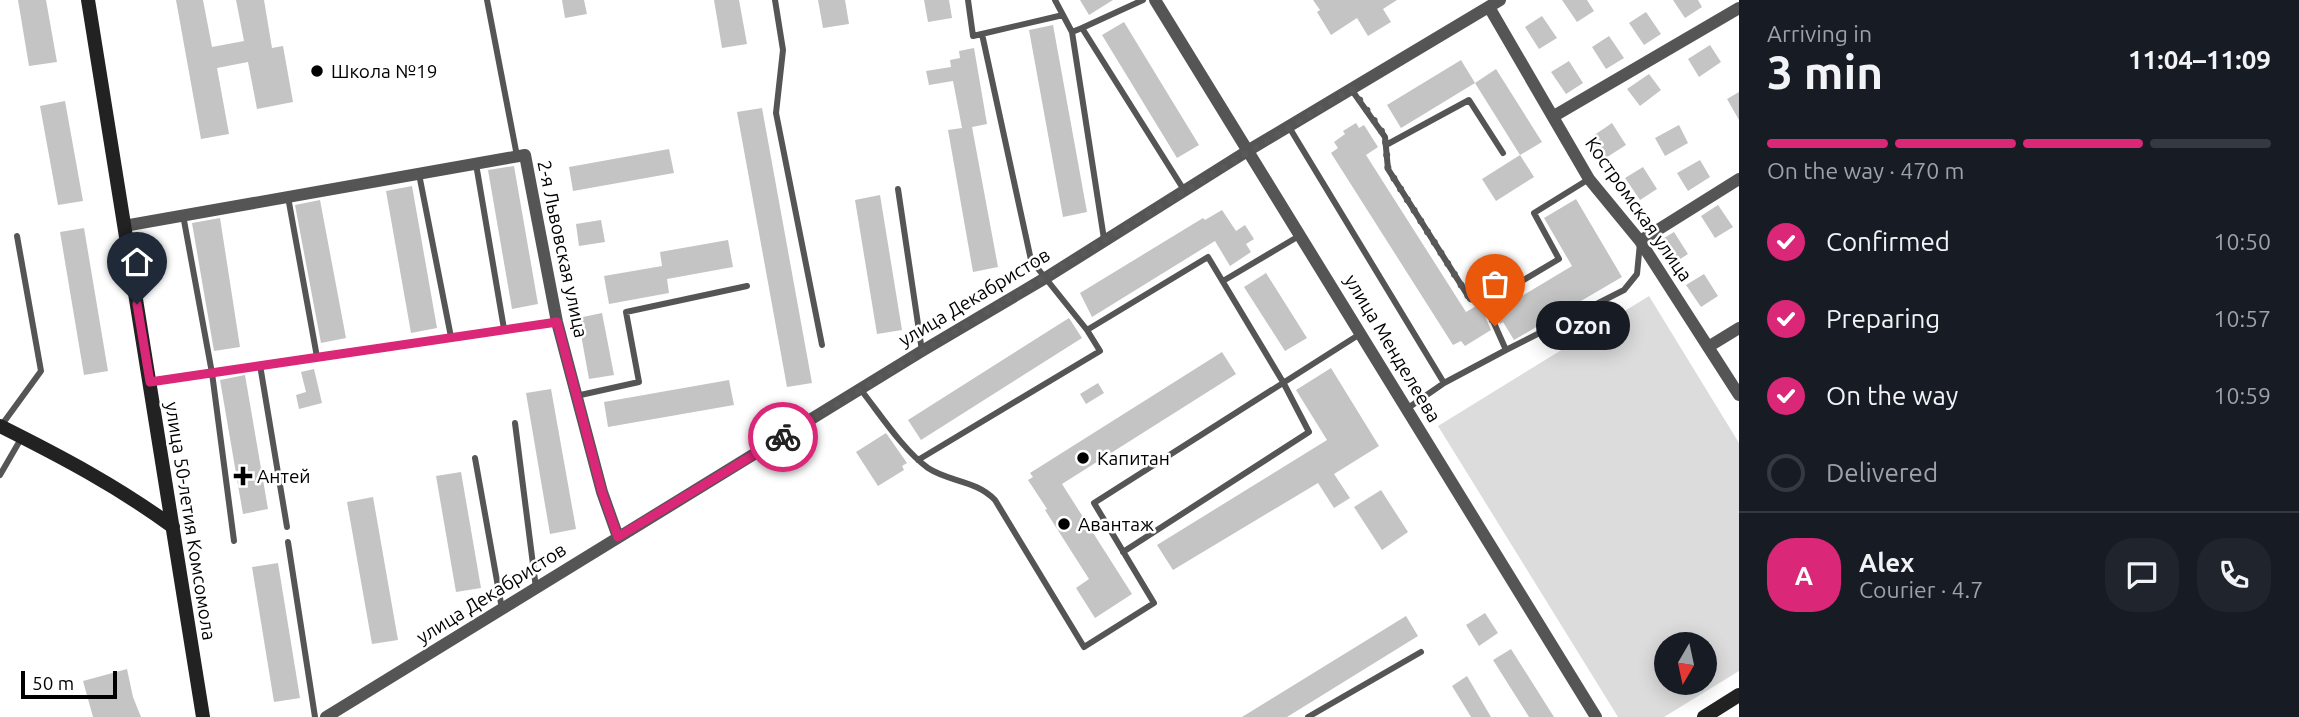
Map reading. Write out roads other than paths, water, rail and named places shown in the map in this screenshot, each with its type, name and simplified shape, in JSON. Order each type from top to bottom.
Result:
[{"type":"main road","name":"улица 50-летия Комсомола","points":[[88,0],[204,717]]},
{"type":"main road","points":[[1,426],[97,476],[134,498],[173,527]]},
{"type":"main road","points":[[1704,717],[1739,695]]},
{"type":"street","name":"улица Менделеева","points":[[1155,0],[1596,717]]},
{"type":"street","name":"улица Декабристов","points":[[326,717],[1249,150],[1495,3]]},
{"type":"street","name":"Костромская улица","points":[[1495,3],[1590,179],[1640,241],[1739,395]]},
{"type":"street","points":[[1554,116],[1739,8]]},
{"type":"street","name":"2-я Львовская улица","points":[[124,226],[526,155],[557,322],[602,492],[618,537]]},
{"type":"street","points":[[1640,241],[1739,179]]},
{"type":"street","points":[[1708,347],[1739,328]]},
{"type":"lane","points":[[487,0],[517,157]]},
{"type":"lane","points":[[775,0],[783,50],[776,113],[822,345]]},
{"type":"lane","points":[[968,0],[974,36],[1063,15]]},
{"type":"lane","points":[[1055,0],[1072,32],[1104,239]]},
{"type":"lane","points":[[1072,32],[1143,0]]},
{"type":"lane","points":[[1082,28],[1184,190]]},
{"type":"lane","points":[[918,460],[1100,351],[1087,330],[1031,260],[982,34]]},
{"type":"lane","points":[[1352,89],[1385,136],[1388,169],[1470,299],[1485,303],[1559,259],[1534,213],[1590,179]]},
{"type":"lane","points":[[1386,145],[1469,100],[1503,153]]},
{"type":"lane","points":[[1289,127],[1444,383]]},
{"type":"lane","points":[[476,164],[504,329]]},
{"type":"lane","points":[[419,174],[451,337]]},
{"type":"lane","points":[[898,189],[922,351]]},
{"type":"lane","points":[[288,197],[317,357]]},
{"type":"lane","points":[[183,215],[212,373],[234,541]]},
{"type":"lane","points":[[1223,281],[1301,235]]},
{"type":"lane","points":[[1,426],[41,371],[17,236]]},
{"type":"lane","points":[[1408,408],[1444,383],[1624,290],[1637,274],[1640,241]]},
{"type":"lane","points":[[1087,330],[1208,257],[1310,432],[1123,551]]},
{"type":"lane","points":[[576,396],[639,382],[626,312],[747,286]]},
{"type":"lane","points":[[1485,303],[1506,350]]},
{"type":"lane","points":[[150,382],[557,322]]},
{"type":"lane","points":[[860,389],[918,460],[931,470],[986,490],[995,500],[1084,647],[1154,603],[1094,503],[1361,333]]},
{"type":"lane","points":[[260,365],[287,527]]},
{"type":"lane","points":[[515,423],[536,588]]},
{"type":"lane","points":[[0,475],[22,437]]},
{"type":"lane","points":[[475,458],[502,609]]},
{"type":"lane","points":[[288,542],[316,717]]},
{"type":"lane","points":[[1308,717],[1421,652]]},
{"type":"place","name":"Школа №19","points":[[317,71]]},
{"type":"place","name":"Ozon","points":[[1495,326]]},
{"type":"place","name":"Капитан","points":[[1083,458]]},
{"type":"place","name":"Антей","points":[[243,476]]},
{"type":"place","name":"Авантаж","points":[[1064,524]]}]
